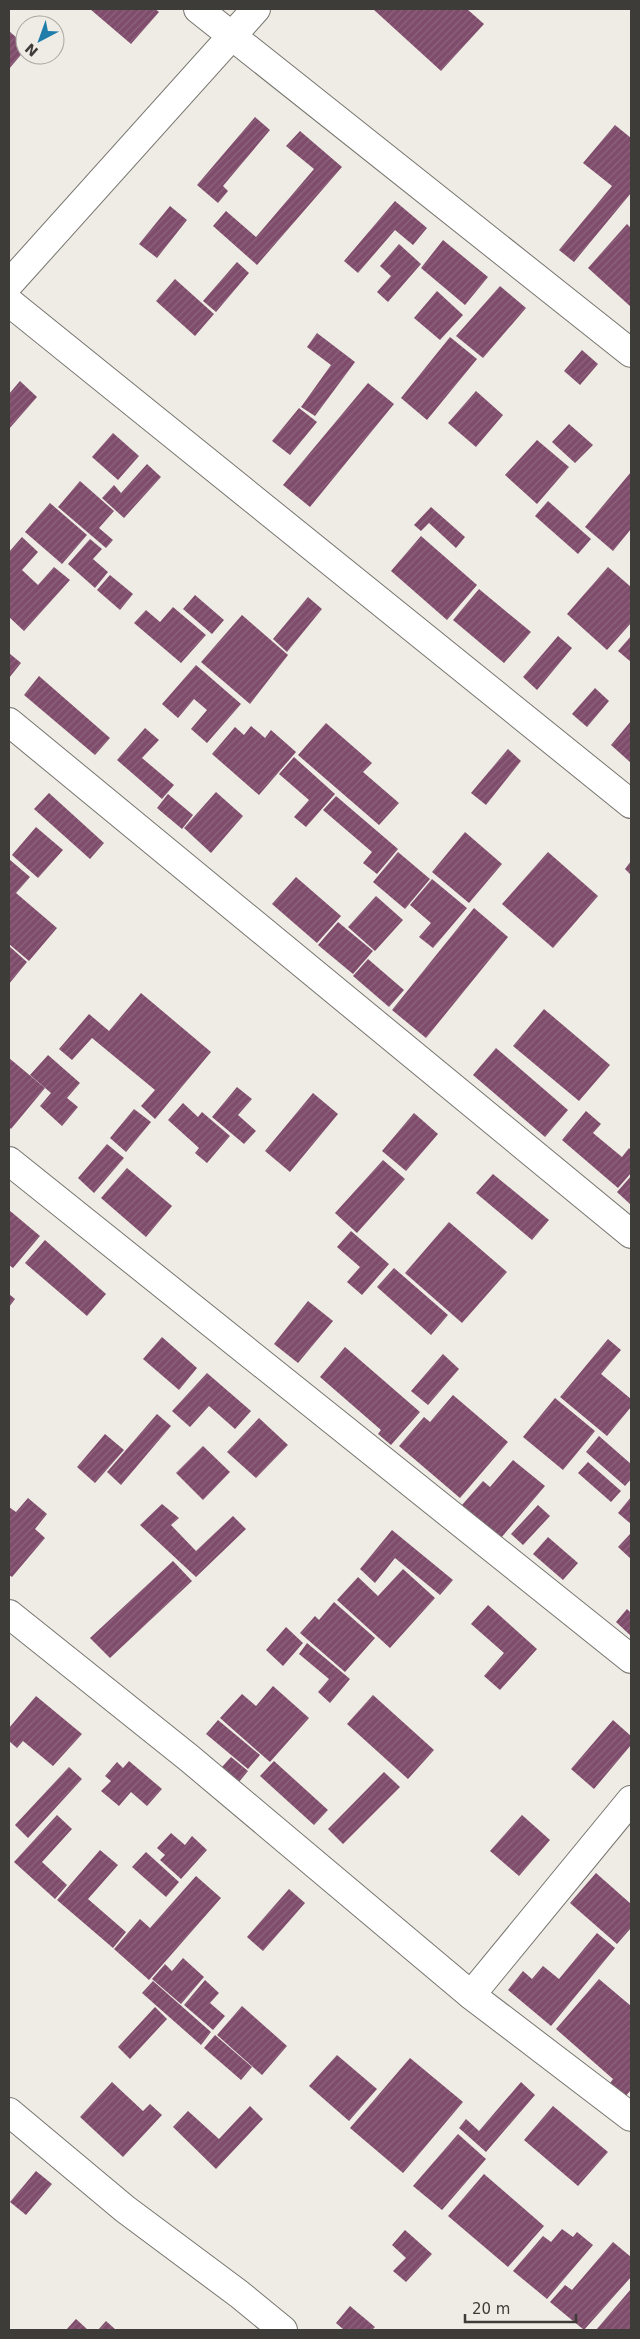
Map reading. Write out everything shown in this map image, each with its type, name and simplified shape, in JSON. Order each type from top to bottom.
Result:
[{"type":"street","points":[[198,9],[631,353]]},
{"type":"street","points":[[9,284],[256,9]]},
{"type":"street","points":[[9,302],[631,804]]},
{"type":"street","points":[[9,722],[631,1234]]},
{"type":"street","points":[[9,1161],[631,1659]]},
{"type":"street","points":[[9,1614],[189,1758],[471,1995],[631,2117]]},
{"type":"street","points":[[471,1995],[631,1800]]},
{"type":"street","points":[[9,2112],[125,2209],[239,2294],[283,2330]]},
{"type":"building","points":[[90,9],[155,9],[159,12],[131,44]]},
{"type":"building","points":[[373,9],[467,9],[484,24],[441,71]]},
{"type":"building","points":[[9,31],[15,36],[15,62],[9,69]]},
{"type":"building","points":[[255,117],[270,130],[223,186],[228,191],[218,203],[197,185]]},
{"type":"building","points":[[615,125],[631,138],[631,193],[574,262],[559,250],[612,186],[583,163]]},
{"type":"building","points":[[300,131],[342,167],[257,265],[213,226],[226,211],[256,237],[314,169],[286,146]]},
{"type":"building","points":[[395,201],[427,228],[413,245],[395,230],[358,273],[344,261]]},
{"type":"building","points":[[170,206],[187,220],[157,258],[139,244]]},
{"type":"building","points":[[627,224],[631,228],[631,307],[588,268]]},
{"type":"building","points":[[443,240],[488,277],[465,305],[421,268]]},
{"type":"building","points":[[399,244],[421,264],[388,302],[377,292],[391,276],[380,266]]},
{"type":"building","points":[[237,262],[249,273],[216,312],[203,301]]},
{"type":"building","points":[[175,279],[214,314],[195,336],[156,301]]},
{"type":"building","points":[[500,286],[526,308],[483,358],[456,336]]},
{"type":"building","points":[[437,291],[463,315],[440,340],[414,318]]},
{"type":"building","points":[[317,333],[355,362],[315,416],[301,407],[331,365],[307,347]]},
{"type":"building","points":[[450,337],[477,359],[427,420],[401,398]]},
{"type":"building","points":[[582,350],[598,364],[580,385],[564,371]]},
{"type":"building","points":[[20,381],[37,397],[9,429],[9,394]]},
{"type":"building","points":[[368,383],[394,404],[310,507],[283,485]]},
{"type":"building","points":[[476,391],[503,415],[476,447],[448,423]]},
{"type":"building","points":[[299,408],[317,422],[290,455],[272,441]]},
{"type":"building","points":[[569,424],[593,445],[575,463],[552,442]]},
{"type":"building","points":[[113,433],[139,456],[118,480],[92,457]]},
{"type":"building","points":[[537,440],[569,467],[537,504],[505,475]]},
{"type":"building","points":[[147,464],[161,477],[124,518],[102,498],[114,485],[121,493]]},
{"type":"building","points":[[631,472],[631,529],[613,551],[585,527]]},
{"type":"building","points":[[80,481],[114,511],[99,528],[113,540],[106,548],[58,507]]},
{"type":"building","points":[[548,501],[591,539],[578,554],[535,516]]},
{"type":"building","points":[[50,503],[87,535],[62,564],[25,532]]},
{"type":"building","points":[[431,507],[465,537],[456,548],[429,523],[421,531],[414,525]]},
{"type":"building","points":[[421,536],[477,585],[447,620],[391,571]]},
{"type":"building","points":[[22,537],[38,552],[22,570],[38,585],[54,567],[70,580],[24,631],[9,617],[9,552]]},
{"type":"building","points":[[90,539],[102,549],[93,559],[108,572],[95,588],[68,564]]},
{"type":"building","points":[[608,567],[631,587],[631,623],[607,650],[567,614]]},
{"type":"building","points":[[110,575],[133,594],[120,610],[97,590]]},
{"type":"building","points":[[479,589],[531,632],[504,663],[453,620]]},
{"type":"building","points":[[195,595],[224,620],[212,634],[183,609]]},
{"type":"building","points":[[308,597],[322,609],[287,652],[273,639]]},
{"type":"building","points":[[173,607],[206,635],[181,663],[134,623],[146,610],[160,622]]},
{"type":"building","points":[[242,615],[288,655],[250,704],[201,662]]},
{"type":"building","points":[[558,636],[572,648],[537,690],[523,677]]},
{"type":"building","points":[[631,636],[631,662],[618,651]]},
{"type":"building","points":[[9,653],[21,663],[9,678]]},
{"type":"building","points":[[196,665],[241,704],[207,743],[191,729],[207,710],[194,699],[178,718],[162,704]]},
{"type":"building","points":[[39,676],[110,738],[95,755],[24,695]]},
{"type":"building","points":[[595,688],[609,701],[587,727],[572,714]]},
{"type":"building","points":[[631,721],[631,763],[611,745]]},
{"type":"building","points":[[326,723],[372,763],[363,772],[399,803],[379,825],[298,755]]},
{"type":"building","points":[[251,726],[265,738],[271,730],[296,752],[259,795],[212,754],[235,727],[244,735]]},
{"type":"building","points":[[145,728],[159,740],[142,758],[174,785],[162,799],[117,760]]},
{"type":"building","points":[[508,749],[521,761],[486,805],[471,793]]},
{"type":"building","points":[[294,757],[335,794],[306,827],[294,817],[309,800],[279,774]]},
{"type":"building","points":[[216,792],[243,816],[211,853],[184,828]]},
{"type":"building","points":[[49,793],[104,843],[90,859],[34,809]]},
{"type":"building","points":[[168,794],[193,815],[182,829],[157,808]]},
{"type":"building","points":[[336,796],[398,849],[377,874],[363,863],[372,852],[323,810]]},
{"type":"building","points":[[36,827],[63,850],[38,878],[12,855]]},
{"type":"building","points":[[465,832],[502,864],[469,903],[432,872]]},
{"type":"building","points":[[398,852],[430,879],[405,909],[373,882]]},
{"type":"building","points":[[548,852],[598,896],[553,948],[502,904]]},
{"type":"building","points":[[9,859],[30,877],[16,893],[57,928],[29,961],[9,944]]},
{"type":"building","points":[[631,861],[631,875],[625,869]]},
{"type":"building","points":[[296,877],[341,916],[317,943],[272,904]]},
{"type":"building","points":[[432,879],[467,908],[433,948],[419,937],[431,923],[410,905]]},
{"type":"building","points":[[376,896],[403,920],[375,951],[348,927]]},
{"type":"building","points":[[474,908],[508,937],[426,1038],[392,1010]]},
{"type":"building","points":[[338,922],[373,951],[353,974],[318,945]]},
{"type":"building","points":[[9,946],[27,962],[9,984]]},
{"type":"building","points":[[368,959],[404,990],[389,1007],[353,976]]},
{"type":"building","points":[[141,993],[211,1052],[155,1119],[141,1106],[155,1090],[92,1038],[72,1060],[59,1049],[89,1014],[109,1031]]},
{"type":"building","points":[[544,1009],[610,1065],[579,1101],[513,1046]]},
{"type":"building","points":[[496,1048],[568,1110],[545,1137],[473,1075]]},
{"type":"building","points":[[48,1055],[80,1083],[67,1098],[78,1107],[62,1126],[40,1106],[51,1093],[30,1075]]},
{"type":"building","points":[[9,1058],[45,1088],[11,1129],[9,1127]]},
{"type":"building","points":[[237,1087],[252,1099],[238,1115],[256,1131],[244,1144],[212,1117]]},
{"type":"building","points":[[313,1093],[338,1114],[290,1172],[265,1151]]},
{"type":"building","points":[[183,1103],[198,1117],[202,1112],[230,1136],[207,1163],[195,1153],[199,1148],[168,1120]]},
{"type":"building","points":[[134,1109],[151,1122],[126,1152],[110,1138]]},
{"type":"building","points":[[586,1111],[601,1124],[593,1133],[622,1157],[629,1148],[631,1150],[631,1173],[618,1188],[562,1140]]},
{"type":"building","points":[[414,1113],[438,1134],[406,1171],[382,1151]]},
{"type":"building","points":[[107,1144],[124,1158],[94,1193],[78,1178]]},
{"type":"building","points":[[383,1160],[405,1179],[357,1233],[335,1213]]},
{"type":"building","points":[[127,1168],[172,1206],[146,1237],[101,1198]]},
{"type":"building","points":[[493,1174],[549,1220],[532,1240],[476,1193]]},
{"type":"building","points":[[631,1176],[631,1205],[617,1192]]},
{"type":"building","points":[[9,1210],[40,1236],[13,1268],[9,1265]]},
{"type":"building","points":[[449,1222],[507,1272],[462,1323],[405,1273]]},
{"type":"building","points":[[351,1231],[389,1264],[362,1295],[347,1282],[360,1267],[337,1247]]},
{"type":"building","points":[[45,1240],[106,1294],[87,1316],[25,1263]]},
{"type":"building","points":[[394,1268],[448,1315],[431,1335],[377,1287]]},
{"type":"building","points":[[9,1294],[15,1299],[9,1307]]},
{"type":"building","points":[[308,1301],[333,1321],[298,1363],[274,1344]]},
{"type":"building","points":[[162,1337],[197,1368],[179,1390],[143,1359]]},
{"type":"building","points":[[608,1339],[621,1350],[601,1374],[631,1399],[631,1407],[607,1436],[560,1397]]},
{"type":"building","points":[[345,1347],[420,1412],[391,1445],[378,1434],[381,1430],[320,1377]]},
{"type":"building","points":[[443,1354],[459,1369],[428,1405],[411,1391]]},
{"type":"building","points":[[207,1373],[251,1411],[235,1429],[209,1406],[190,1427],[172,1411]]},
{"type":"building","points":[[453,1395],[508,1442],[460,1498],[399,1446],[424,1417],[430,1422]]},
{"type":"building","points":[[555,1398],[595,1431],[563,1470],[523,1437]]},
{"type":"building","points":[[157,1414],[171,1426],[121,1485],[107,1472]]},
{"type":"building","points":[[259,1418],[288,1445],[256,1478],[227,1452]]},
{"type":"building","points":[[105,1434],[124,1450],[95,1483],[77,1467]]},
{"type":"building","points":[[599,1436],[631,1464],[631,1479],[625,1486],[586,1452]]},
{"type":"building","points":[[203,1446],[230,1472],[203,1500],[176,1473]]},
{"type":"building","points":[[513,1460],[545,1486],[501,1538],[462,1505],[483,1481],[490,1487]]},
{"type":"building","points":[[588,1462],[621,1491],[611,1502],[578,1473]]},
{"type":"building","points":[[631,1497],[631,1524],[618,1513]]},
{"type":"building","points":[[28,1498],[47,1514],[35,1529],[45,1538],[12,1577],[9,1575],[9,1507],[16,1512]]},
{"type":"building","points":[[162,1504],[179,1518],[171,1525],[196,1551],[233,1516],[246,1529],[196,1577],[140,1525]]},
{"type":"building","points":[[538,1505],[550,1516],[523,1545],[511,1534]]},
{"type":"building","points":[[392,1530],[453,1580],[440,1595],[395,1558],[375,1583],[360,1569]]},
{"type":"building","points":[[631,1533],[631,1559],[618,1547]]},
{"type":"building","points":[[548,1537],[578,1563],[563,1580],[533,1554]]},
{"type":"building","points":[[173,1561],[192,1581],[110,1658],[90,1638]]},
{"type":"building","points":[[403,1569],[435,1598],[390,1648],[337,1600],[358,1577],[378,1596]]},
{"type":"building","points":[[334,1602],[375,1638],[345,1672],[300,1633],[315,1616],[319,1620]]},
{"type":"building","points":[[488,1605],[537,1649],[500,1690],[484,1676],[504,1653],[471,1624]]},
{"type":"building","points":[[627,1609],[631,1613],[631,1636],[616,1622]]},
{"type":"building","points":[[286,1627],[303,1643],[283,1666],[266,1650]]},
{"type":"building","points":[[307,1643],[350,1679],[330,1703],[318,1692],[329,1679],[299,1654]]},
{"type":"building","points":[[273,1686],[309,1718],[270,1762],[220,1718],[242,1694],[256,1706]]},
{"type":"building","points":[[373,1695],[434,1750],[408,1779],[347,1724]]},
{"type":"building","points":[[36,1696],[82,1734],[53,1766],[23,1741],[17,1748],[9,1741],[9,1728]]},
{"type":"building","points":[[218,1720],[260,1755],[248,1769],[206,1734]]},
{"type":"building","points":[[613,1720],[631,1736],[631,1745],[594,1789],[571,1769]]},
{"type":"building","points":[[231,1757],[248,1771],[239,1782],[222,1767]]},
{"type":"building","points":[[129,1761],[162,1789],[147,1806],[131,1792],[119,1806],[101,1791],[111,1781],[105,1776],[117,1762],[123,1768]]},
{"type":"building","points":[[274,1761],[328,1810],[314,1825],[260,1776]]},
{"type":"building","points":[[69,1767],[82,1779],[28,1838],[15,1825]]},
{"type":"building","points":[[384,1772],[400,1787],[343,1844],[328,1829]]},
{"type":"building","points":[[57,1815],[72,1829],[42,1862],[67,1885],[55,1899],[14,1862]]},
{"type":"building","points":[[522,1815],[550,1840],[519,1876],[490,1851]]},
{"type":"building","points":[[171,1833],[185,1845],[192,1836],[207,1850],[181,1879],[160,1860],[165,1855],[157,1848]]},
{"type":"building","points":[[100,1850],[118,1865],[88,1899],[126,1932],[113,1948],[57,1900]]},
{"type":"building","points":[[146,1852],[179,1882],[166,1897],[132,1867]]},
{"type":"building","points":[[596,1873],[631,1904],[631,1928],[617,1944],[570,1903]]},
{"type":"building","points":[[196,1876],[221,1898],[149,1980],[114,1949],[140,1919],[150,1928]]},
{"type":"building","points":[[289,1889],[305,1903],[263,1951],[247,1937]]},
{"type":"building","points":[[597,1933],[615,1948],[551,2026],[508,1990],[523,1971],[532,1979],[543,1966],[559,1979]]},
{"type":"building","points":[[183,1958],[204,1977],[181,2004],[152,1979],[165,1964],[172,1971]]},
{"type":"building","points":[[599,1979],[631,2006],[631,2090],[625,2097],[610,2083],[613,2079],[556,2029]]},
{"type":"building","points":[[205,1980],[219,1993],[210,2003],[225,2016],[213,2030],[184,2005]]},
{"type":"building","points":[[153,1981],[211,2032],[201,2045],[142,1993]]},
{"type":"building","points":[[242,2006],[287,2046],[262,2075],[217,2035]]},
{"type":"building","points":[[155,2007],[167,2019],[130,2059],[118,2047]]},
{"type":"building","points":[[215,2035],[252,2067],[241,2080],[204,2048]]},
{"type":"building","points":[[337,2055],[377,2089],[349,2121],[309,2086]]},
{"type":"building","points":[[410,2058],[463,2102],[403,2173],[350,2128]]},
{"type":"building","points":[[112,2082],[143,2111],[150,2104],[162,2115],[123,2157],[80,2117]]},
{"type":"building","points":[[521,2082],[535,2095],[486,2152],[459,2128],[466,2119],[479,2131]]},
{"type":"building","points":[[250,2106],[263,2119],[216,2169],[173,2127],[188,2111],[219,2139]]},
{"type":"building","points":[[553,2106],[608,2152],[578,2186],[524,2140]]},
{"type":"building","points":[[458,2134],[486,2159],[442,2210],[413,2186]]},
{"type":"building","points":[[36,2171],[52,2184],[26,2215],[10,2202]]},
{"type":"building","points":[[484,2174],[544,2226],[508,2267],[448,2216]]},
{"type":"building","points":[[562,2229],[573,2237],[577,2232],[593,2245],[547,2299],[513,2271],[543,2236],[551,2242]]},
{"type":"building","points":[[405,2230],[432,2254],[406,2282],[393,2271],[406,2258],[392,2245]]},
{"type":"building","points":[[613,2242],[631,2257],[631,2277],[584,2330],[550,2302],[565,2285],[572,2290]]},
{"type":"building","points":[[631,2289],[631,2330],[596,2330]]},
{"type":"building","points":[[350,2306],[375,2327],[372,2330],[344,2330],[336,2323]]},
{"type":"building","points":[[76,2319],[88,2330],[66,2330]]},
{"type":"building","points":[[106,2321],[116,2330],[98,2330]]}]
